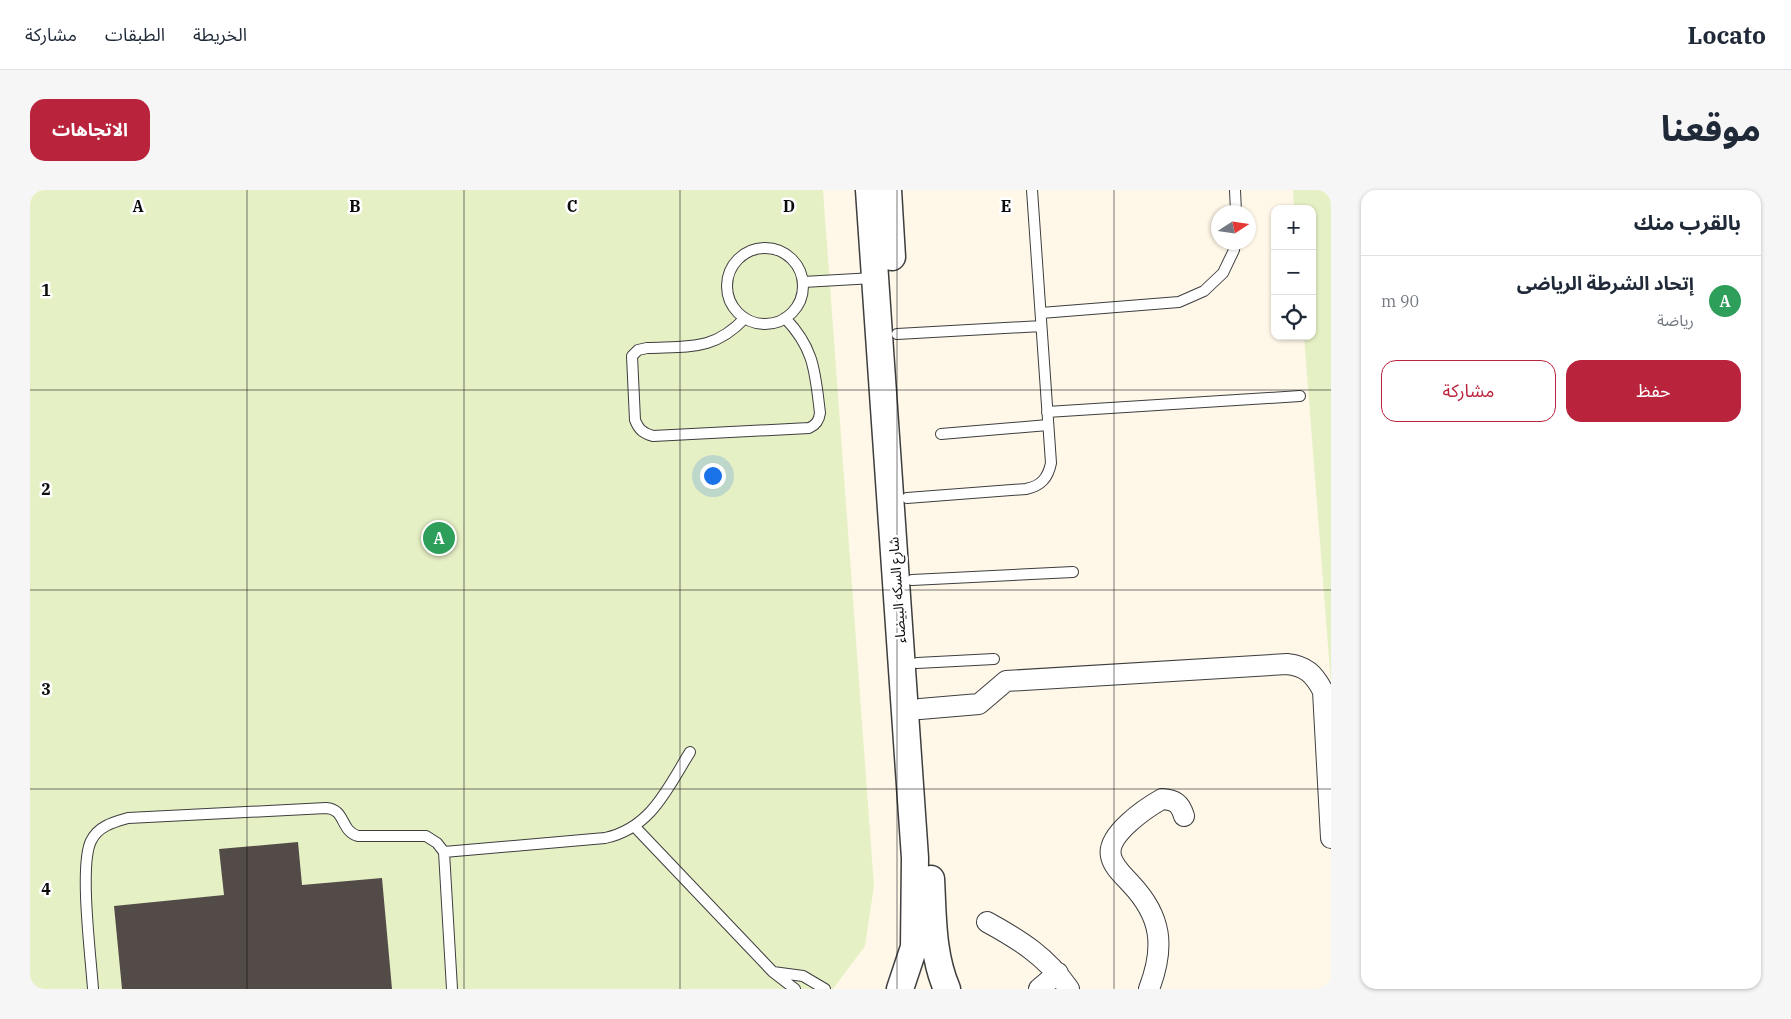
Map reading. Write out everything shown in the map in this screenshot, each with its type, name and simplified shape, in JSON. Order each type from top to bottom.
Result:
[{"type":"street","name":"شارع السكه البيضاء","points":[[869,190],[915,858],[914,947],[900,989]]},
{"type":"street","name":"شارع السكه البيضاء","points":[[888,190],[935,945],[940,973],[947,989]]},
{"type":"street","points":[[920,709],[979,704],[1006,681],[1300,665],[1315,676],[1322,691],[1331,838]]},
{"type":"street","points":[[1148,989],[1158,967],[1159,951],[1155,919],[1144,898],[1116,867],[1111,856],[1111,844],[1118,834],[1162,799],[1172,799],[1181,806],[1184,816]]},
{"type":"street","points":[[986,922],[1025,943],[1063,981],[1039,989]]},
{"type":"lane","points":[[907,498],[1035,487],[1044,481],[1049,473],[1051,463],[1048,412],[1032,190]]},
{"type":"lane","points":[[1235,190],[1236,205]]},
{"type":"lane","points":[[758,249],[778,250],[794,263],[803,282],[802,296],[796,309],[785,318],[772,323],[758,324],[745,318],[734,309],[728,297],[727,282],[731,269],[739,258],[758,249]]},
{"type":"lane","points":[[1040,313],[1179,302],[1204,291],[1223,273],[1234,250]]},
{"type":"lane","points":[[803,282],[876,278]]},
{"type":"lane","points":[[745,318],[732,332],[715,342],[647,348],[638,350],[632,356],[630,365],[635,420],[638,428],[645,434],[653,436],[809,428],[815,425],[819,420],[820,413],[814,366],[808,348],[798,332],[785,318]]},
{"type":"lane","points":[[897,334],[1041,326]]},
{"type":"lane","points":[[1048,412],[1300,396]]},
{"type":"lane","points":[[941,434],[1048,425]]},
{"type":"lane","points":[[912,580],[1073,572]]},
{"type":"lane","points":[[917,663],[994,659]]},
{"type":"lane","points":[[444,852],[605,838],[621,834],[635,827],[650,813],[690,752]]},
{"type":"lane","points":[[93,989],[85,862],[91,840],[107,824],[128,818],[334,808],[340,813],[344,828],[350,834],[358,836],[426,836],[437,843],[444,852],[452,989]]},
{"type":"lane","points":[[635,827],[773,972],[795,989]]},
{"type":"lane","points":[[773,972],[803,976],[825,989]]},
{"type":"green space","points":[[30,190],[823,190],[874,886],[865,946],[833,989],[30,989]]},
{"type":"green space","points":[[1293,190],[1331,190],[1331,685],[1304,340],[1316,340],[1316,205],[1294,205]]},
{"type":"building","points":[[298,842],[302,885],[382,878],[392,989],[122,989],[114,906],[224,895],[219,849]]},
{"type":"place","name":"إتحاد الشرطة الرياضى","points":[[439,538]]}]
